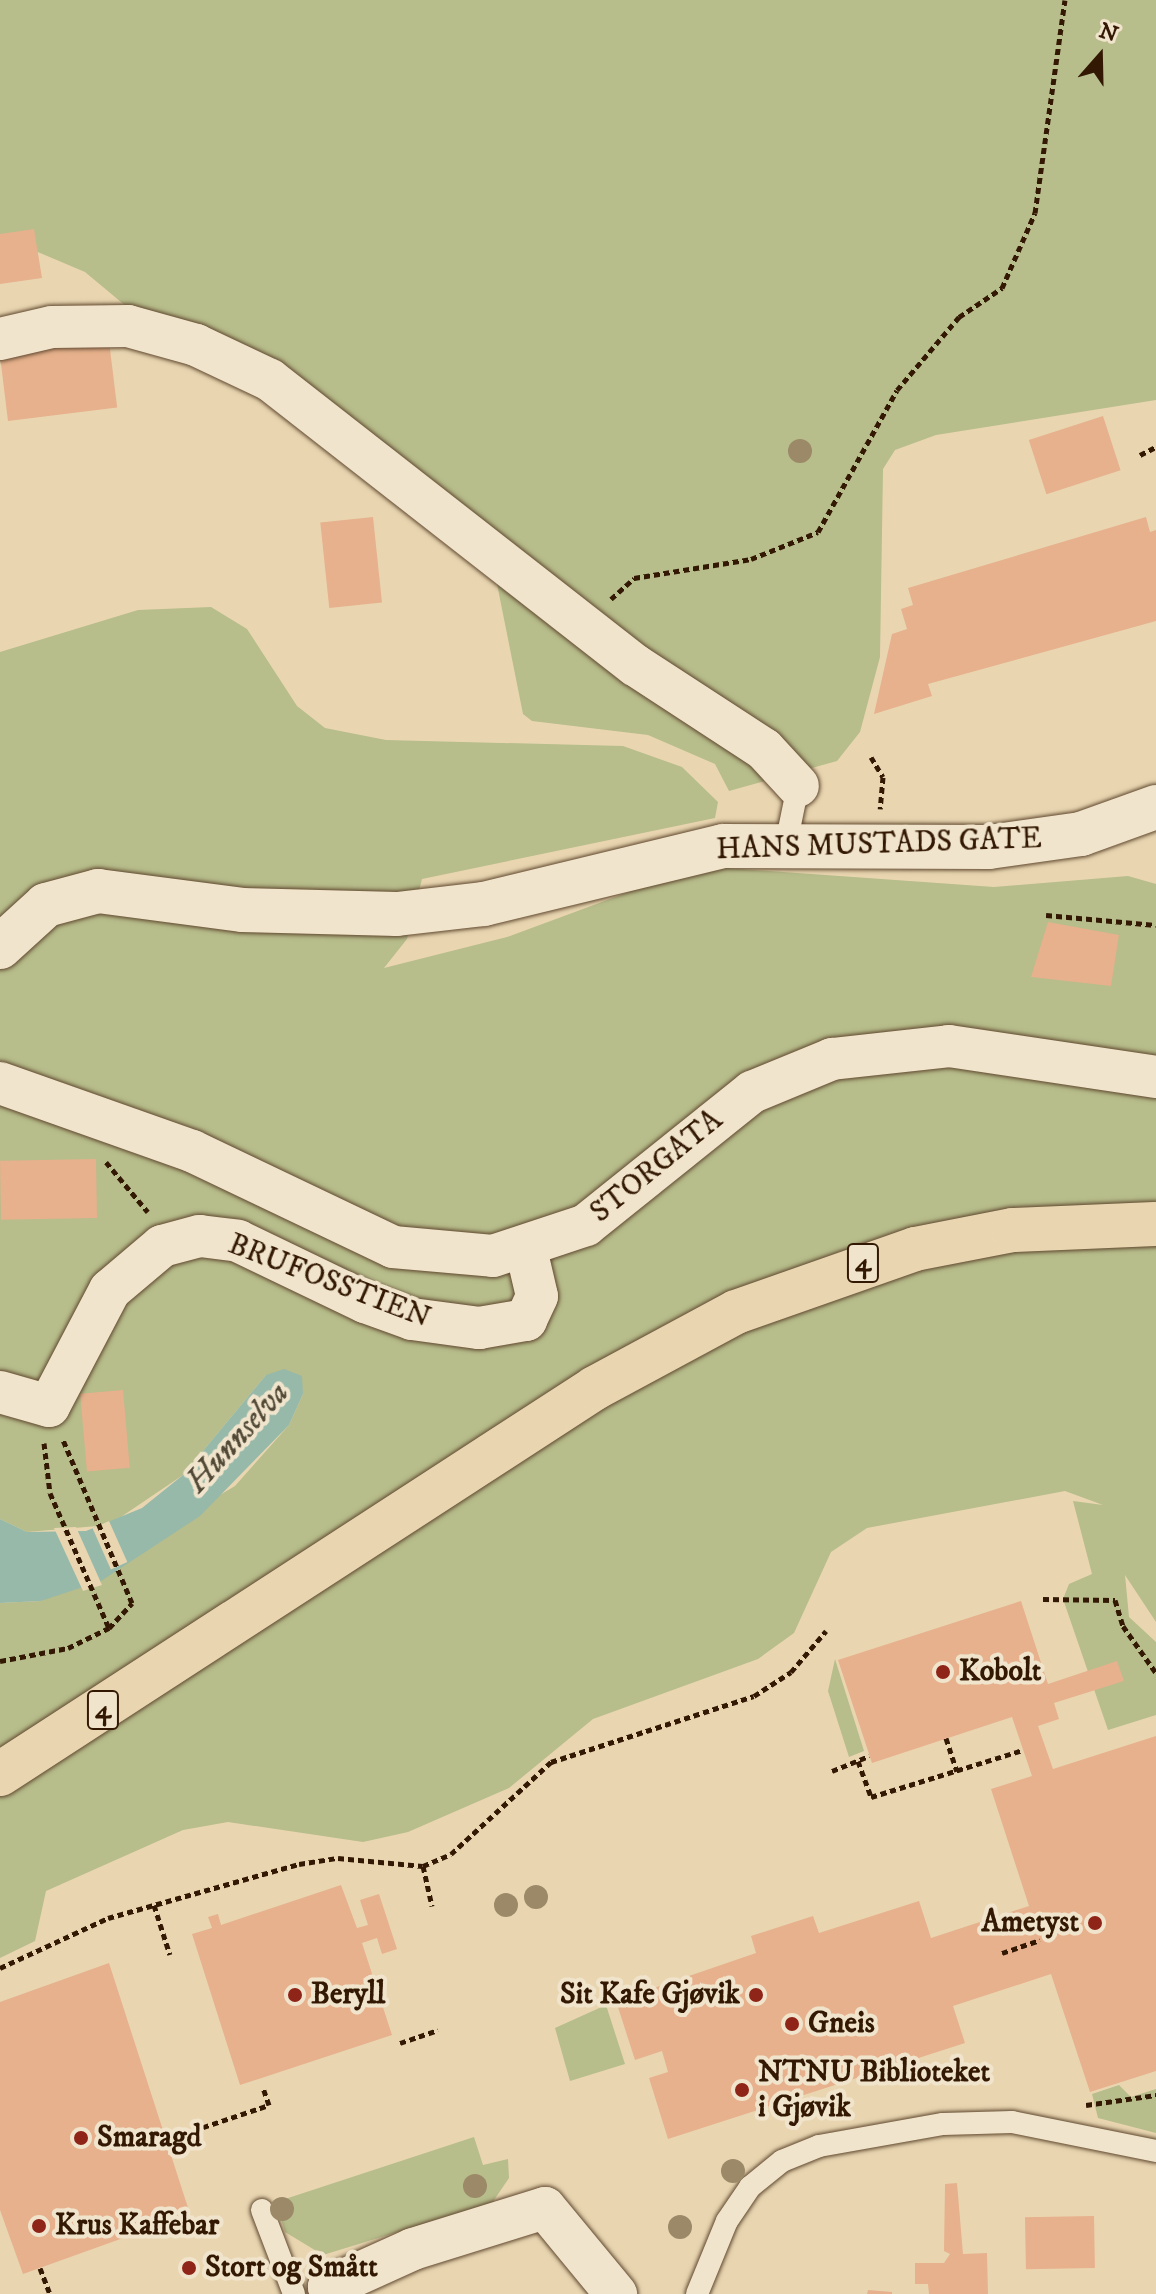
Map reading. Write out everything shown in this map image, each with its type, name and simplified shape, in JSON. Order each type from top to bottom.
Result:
[{"type":"highway","name":"4","points":[[0,1774],[595,1388],[736,1312],[915,1249],[1013,1230],[1156,1224]]},
{"type":"main road","name":"HANS MUSTADS GATE","points":[[0,947],[46,905],[98,891],[242,910],[397,914],[484,904],[723,846],[1031,843],[1156,807]]},
{"type":"street","points":[[0,309],[52,327]]},
{"type":"street","points":[[0,339],[52,327],[128,326],[196,345],[270,380],[588,628],[764,749],[798,786]]},
{"type":"street","name":"STORGATA","points":[[0,1083],[128,1124],[393,1247],[493,1256],[526,1249],[586,1225],[752,1092],[832,1059],[949,1046],[1156,1077]]},
{"type":"street","name":"BRUFOSSTIEN","points":[[49,1406],[110,1290],[162,1246],[200,1236],[238,1241],[365,1302],[412,1319],[479,1328],[526,1320],[537,1296],[526,1249]]},
{"type":"street","points":[[0,1392],[49,1406]]},
{"type":"street","points":[[332,2294],[329,2287],[413,2249],[545,2208],[616,2294]]},
{"type":"lane","points":[[786,844],[798,786]]},
{"type":"lane","points":[[697,2294],[727,2221],[782,2161],[859,2137],[943,2124],[1054,2118],[1156,2151]]},
{"type":"lane","points":[[262,2210],[294,2294]]},
{"type":"path","points":[[588,628],[634,578],[751,559],[818,532],[897,390],[959,317],[1002,288],[1035,213],[1065,0]]},
{"type":"path","points":[[1140,455],[1156,447]]},
{"type":"path","points":[[865,846],[878,825],[883,777],[871,757]]},
{"type":"path","points":[[1046,915],[1156,925]]},
{"type":"path","points":[[0,1661],[68,1648],[109,1628],[132,1603],[49,1406]]},
{"type":"path","points":[[49,1406],[50,1493],[109,1628]]},
{"type":"path","points":[[1043,1599],[1115,1600],[1123,1626],[1156,1673]]},
{"type":"path","points":[[0,1968],[108,1918],[338,1858],[423,1866],[451,1854],[551,1762],[754,1696],[791,1672],[826,1631]]},
{"type":"path","points":[[946,1738],[957,1771]]},
{"type":"path","points":[[858,1761],[871,1797],[1023,1750]]},
{"type":"path","points":[[832,1771],[869,1756]]},
{"type":"path","points":[[423,1866],[432,1906]]},
{"type":"path","points":[[154,1905],[170,1955]]},
{"type":"path","points":[[1002,1953],[1040,1940]]},
{"type":"path","points":[[400,2043],[438,2030]]},
{"type":"path","points":[[165,2140],[269,2105],[263,2088]]},
{"type":"path","points":[[1054,2118],[1156,2095]]},
{"type":"path","points":[[40,2268],[50,2294]]},
{"type":"green space","points":[[0,0],[1156,0],[1156,400],[936,435],[895,450],[883,469],[880,657],[860,732],[837,761],[729,791],[715,764],[648,735],[532,721],[523,714],[494,569],[472,538],[133,312],[85,272],[0,236]]},
{"type":"green space","points":[[211,607],[247,629],[297,706],[325,728],[386,740],[623,746],[682,767],[718,802],[715,818],[422,879],[407,939],[384,968],[507,937],[699,866],[994,887],[1128,876],[1156,884],[1156,1622],[1125,1575],[1129,1617],[1156,1642],[1156,1715],[1108,1730],[1063,1599],[1069,1584],[1092,1574],[1073,1501],[1103,1505],[1065,1491],[867,1528],[831,1552],[794,1633],[758,1659],[593,1719],[509,1788],[408,1832],[363,1842],[228,1822],[183,1830],[46,1891],[35,1941],[0,1958],[0,1603],[41,1601],[235,1486],[289,1425],[303,1394],[266,1375],[183,1475],[109,1525],[27,1532],[0,1519],[0,652],[138,610]]},
{"type":"green space","points":[[835,1659],[864,1751],[849,1757],[828,1691]]},
{"type":"green space","points":[[606,2005],[625,2064],[570,2081],[555,2028]]},
{"type":"green space","points":[[1119,2085],[1131,2097],[1156,2089],[1156,2133],[1098,2118],[1092,2094]]},
{"type":"green space","points":[[474,2137],[483,2165],[508,2159],[509,2178],[492,2203],[323,2255],[285,2232],[276,2202]]},
{"type":"water","name":"Hunnselva","points":[[284,1369],[302,1376],[303,1394],[289,1425],[200,1516],[101,1581],[41,1601],[0,1603],[0,1519],[27,1532],[86,1531],[142,1508],[183,1475],[266,1375]]},
{"type":"pier","points":[[109,1521],[127,1562],[111,1569],[93,1528]]},
{"type":"pier","points":[[76,1527],[102,1585],[83,1591],[54,1528]]},
{"type":"building","points":[[34,229],[42,278],[0,284],[0,234]]},
{"type":"building","points":[[109,341],[117,408],[8,421],[0,354]]},
{"type":"building","points":[[1103,416],[1121,470],[1046,494],[1029,440]]},
{"type":"building","points":[[373,517],[382,603],[329,608],[320,523]]},
{"type":"building","points":[[1146,517],[1150,532],[1156,530],[1156,621],[928,684],[932,696],[874,714],[892,634],[907,629],[901,609],[913,605],[908,588]]},
{"type":"building","points":[[1048,922],[1119,935],[1111,986],[1031,977]]},
{"type":"building","points":[[96,1159],[97,1218],[1,1220],[0,1161]]},
{"type":"building","points":[[123,1390],[130,1468],[87,1471],[80,1394]]},
{"type":"building","points":[[1021,1601],[1048,1684],[1117,1661],[1124,1681],[1054,1703],[1059,1719],[1038,1726],[1053,1769],[1156,1736],[1156,2071],[1090,2092],[1051,1974],[953,2006],[965,2043],[668,2139],[649,2078],[668,2072],[662,2051],[635,2060],[616,2001],[756,1953],[751,1936],[813,1916],[819,1933],[919,1901],[931,1938],[1029,1906],[991,1789],[1032,1776],[1012,1717],[872,1763],[838,1660]]},
{"type":"building","name":"Beryll","points":[[341,1885],[357,1928],[368,1925],[360,1900],[379,1894],[397,1949],[382,1954],[377,1938],[362,1943],[392,2035],[240,2085],[192,1934],[212,1928],[208,1917],[218,1914],[221,1925]]},
{"type":"building","name":"Smaragd","points":[[109,1963],[190,2214],[23,2274],[0,2210],[0,2002]]},
{"type":"building","points":[[957,2183],[963,2254],[987,2253],[988,2294],[929,2294],[928,2284],[915,2284],[915,2263],[944,2263],[950,2254],[944,2251],[945,2184]]},
{"type":"building","points":[[1094,2216],[1095,2268],[1026,2269],[1025,2217]]},
{"type":"building","points":[[868,2290],[892,2292],[892,2294],[867,2294]]},
{"type":"place","name":"Kobolt","points":[[943,1672]]},
{"type":"place","name":"Ametyst","points":[[1095,1923]]},
{"type":"place","name":"Beryll","points":[[295,1995]]},
{"type":"place","name":"Sit Kafe Gjøvik","points":[[756,1995]]},
{"type":"place","name":"Gneis","points":[[792,2024]]},
{"type":"place","name":"NTNU Biblioteket i Gjøvik","points":[[742,2090]]},
{"type":"place","name":"Smaragd","points":[[81,2138]]},
{"type":"place","name":"Krus Kaffebar","points":[[39,2226]]},
{"type":"place","name":"Stort og Smått","points":[[189,2268]]}]
